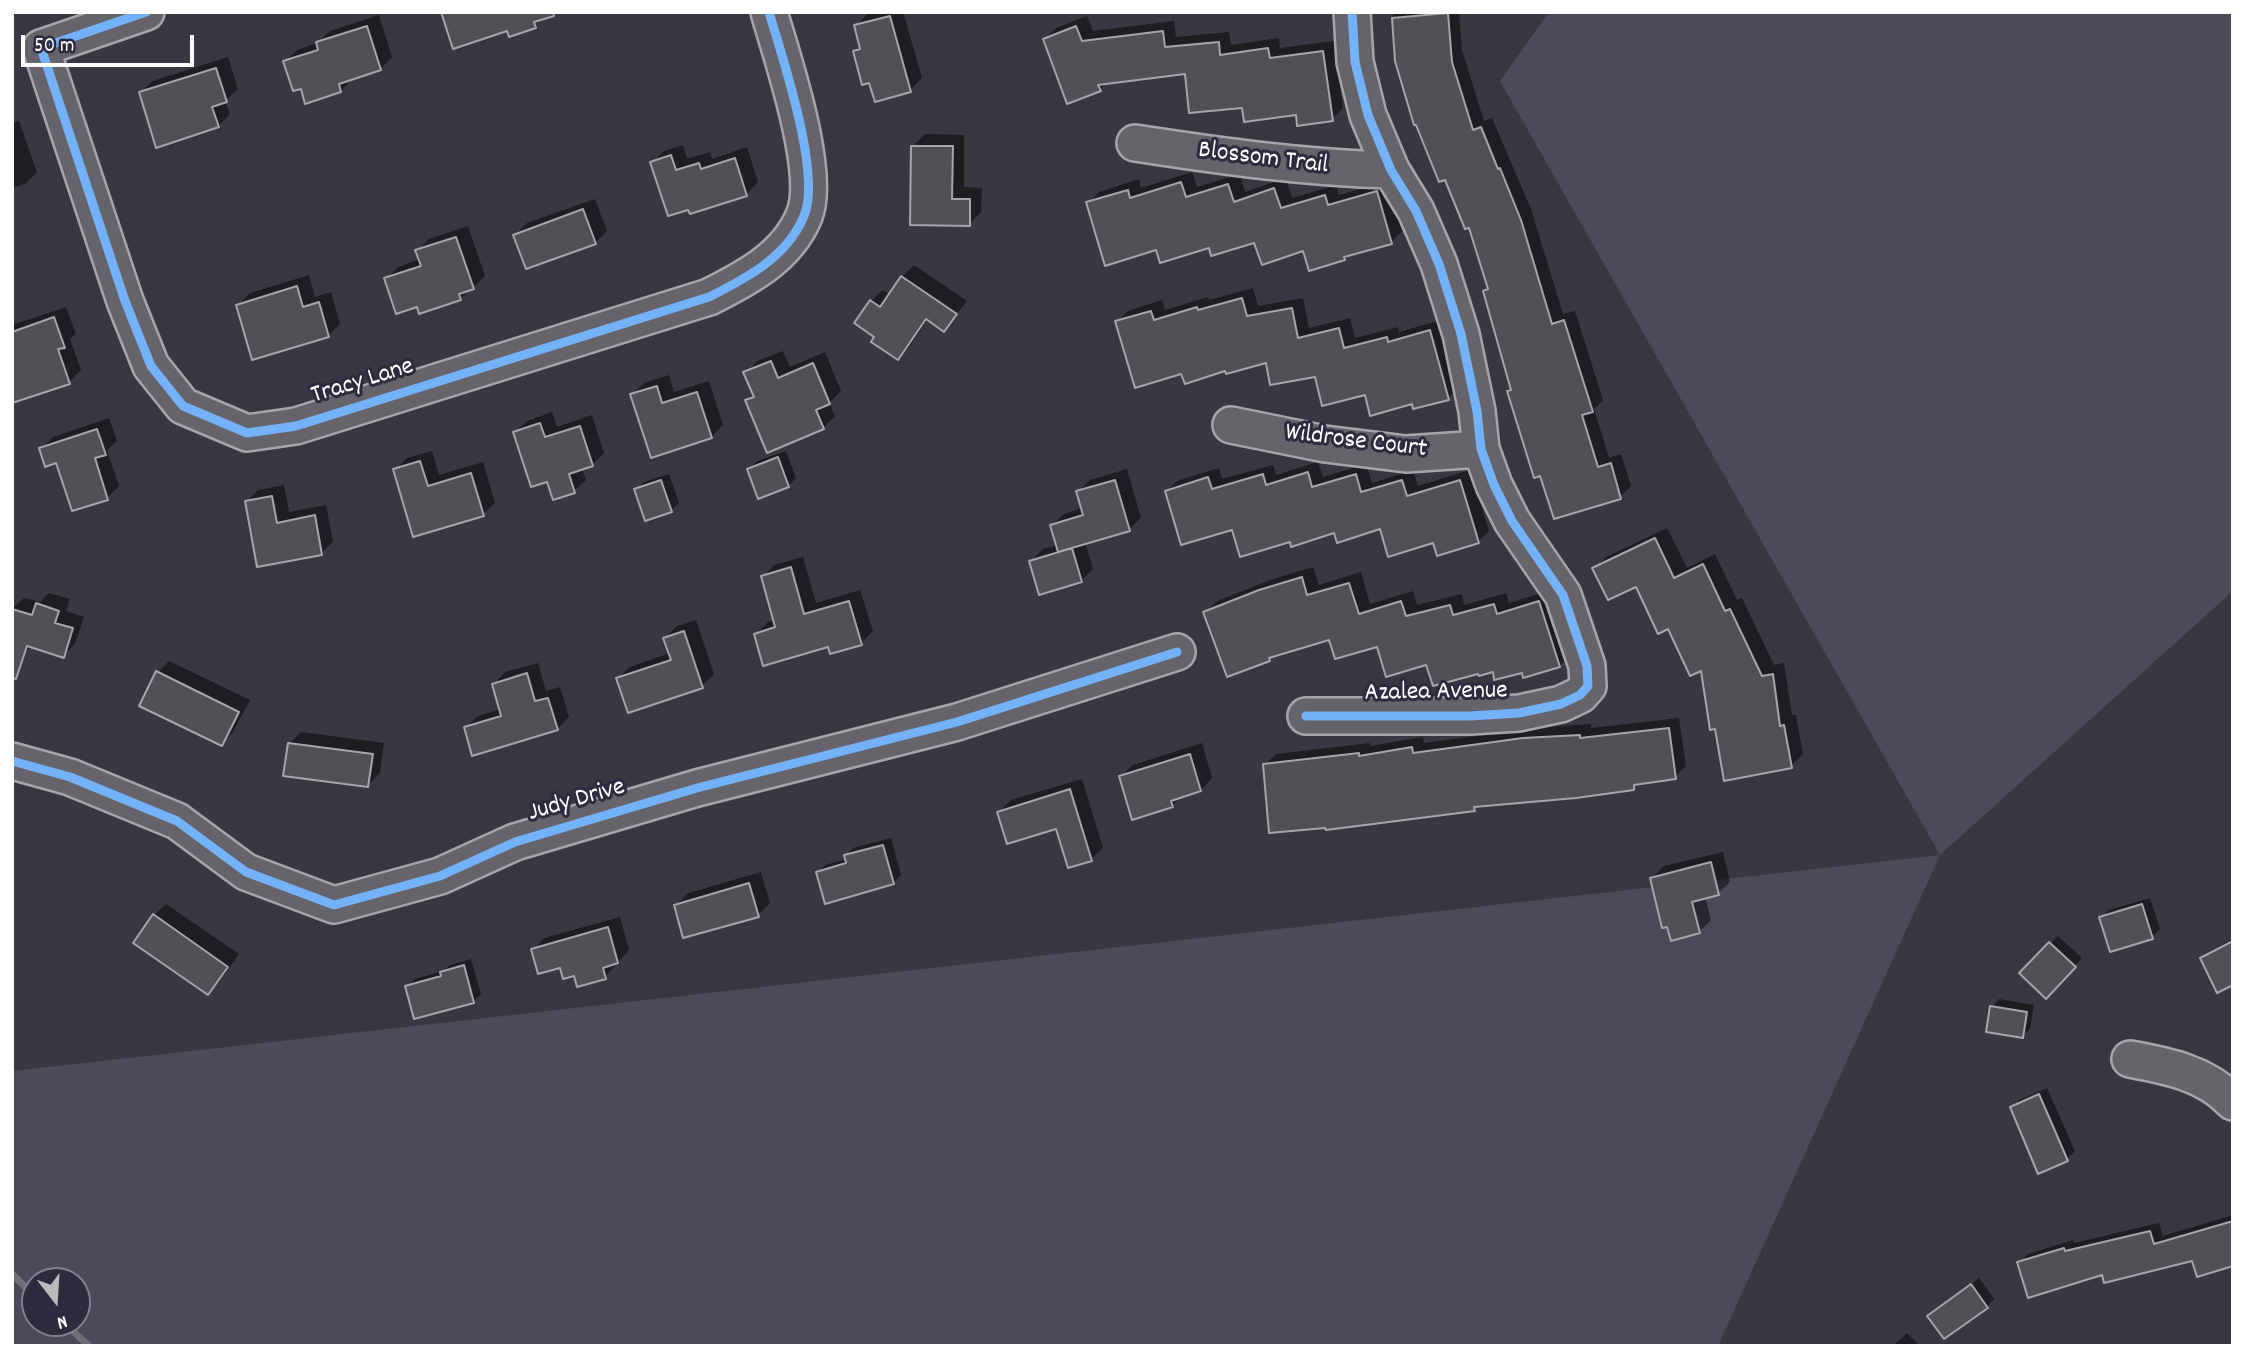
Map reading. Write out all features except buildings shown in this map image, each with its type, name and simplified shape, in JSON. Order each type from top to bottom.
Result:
[{"type":"street","name":"Tracy Lane","points":[[146,12],[27,53],[151,366],[183,406],[247,433],[296,425],[709,297],[765,266],[785,246],[805,215],[809,190],[800,121],[769,12]]},
{"type":"street","points":[[1352,12],[1355,62],[1368,116],[1391,170],[1416,211],[1439,264],[1461,334],[1478,411],[1481,449]]},
{"type":"street","name":"Blossom Trail","points":[[1135,143],[1263,162],[1332,169],[1391,170]]},
{"type":"street","name":"Wildrose Court","points":[[1231,425],[1325,444],[1406,454],[1481,449]]},
{"type":"street","name":"Azalea Avenue","points":[[1306,716],[1470,716],[1519,713],[1565,702],[1580,695],[1588,686],[1587,666],[1580,640],[1563,595],[1512,521],[1494,485],[1481,449]]},
{"type":"street","name":"Judy Drive","points":[[12,761],[70,777],[177,821],[246,872],[334,905],[440,876],[515,842],[697,788],[957,722],[1177,652]]},
{"type":"street","points":[[2130,1059],[2174,1067],[2219,1088],[2233,1102]]},
{"type":"shaded area","points":[[1549,12],[2233,12],[2233,591],[1940,855],[1500,81]]},
{"type":"shaded area","points":[[1940,855],[1718,1346],[12,1346],[12,1071]]},
{"type":"waterway","points":[[12,1274],[21,1283]]},
{"type":"waterway","points":[[79,1337],[89,1346]]},
{"type":"cycle path","points":[[146,12],[41,48],[125,301],[151,366],[183,406],[247,433],[296,426],[709,297],[764,265],[797,230],[804,216],[808,197],[808,173],[798,115],[769,12]]},
{"type":"cycle path","points":[[1306,716],[1470,716],[1519,713],[1561,704],[1580,695],[1588,686],[1587,666],[1563,595],[1512,521],[1494,485],[1481,449],[1477,411],[1461,334],[1439,264],[1416,211],[1391,170],[1368,115],[1355,62],[1352,12]]},
{"type":"cycle path","points":[[12,761],[70,777],[177,821],[246,872],[334,905],[440,876],[515,842],[697,788],[957,722],[1177,652]]}]
